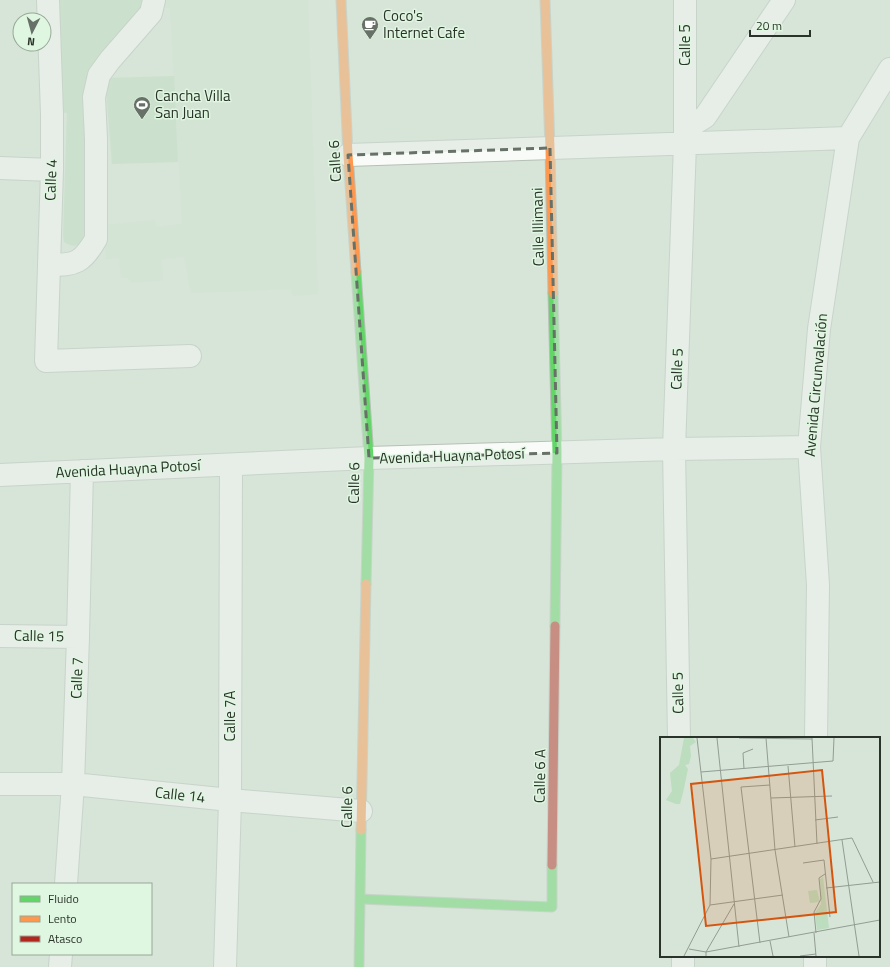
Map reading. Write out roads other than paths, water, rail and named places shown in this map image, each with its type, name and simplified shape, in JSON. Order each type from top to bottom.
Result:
[{"type":"street","name":"Calle 4","points":[[48,0],[52,114],[52,170],[46,361],[190,356]]},
{"type":"street","points":[[49,265],[67,265],[78,261],[88,252],[96,239],[96,139],[94,97],[99,75],[110,60],[151,13],[154,0]]},
{"type":"street","name":"Calle 6","points":[[341,0],[348,155],[369,458],[359,967]]},
{"type":"street","name":"Calle Illimani","points":[[545,0],[557,453]]},
{"type":"street","name":"Calle 5","points":[[679,737],[674,448],[686,134],[685,0]]},
{"type":"street","points":[[686,134],[695,123],[705,117],[784,0]]},
{"type":"street","name":"Avenida Circunvalación","points":[[816,737],[818,585],[809,447],[819,329],[848,138],[890,69]]},
{"type":"street","points":[[348,155],[550,148],[686,134],[848,138]]},
{"type":"street","points":[[0,168],[52,170]]},
{"type":"street","name":"Avenida Huayna Potosí","points":[[0,475],[369,458],[674,448],[809,447]]},
{"type":"street","name":"Calle 6 A","points":[[360,899],[552,907],[557,453]]},
{"type":"street","name":"Calle 7A","points":[[224,967],[230,800],[231,465]]},
{"type":"street","name":"Calle 7","points":[[66,883],[73,784],[82,471]]},
{"type":"street","name":"Calle 15","points":[[0,636],[78,637]]},
{"type":"street","name":"Calle 14","points":[[0,784],[73,784],[230,800],[361,811]]},
{"type":"street","points":[[60,967],[61,955]]},
{"type":"place","name":"Coco's Internet Cafe","points":[[370,40]]},
{"type":"place","name":"Cancha Villa San Juan","points":[[142,120]]}]
